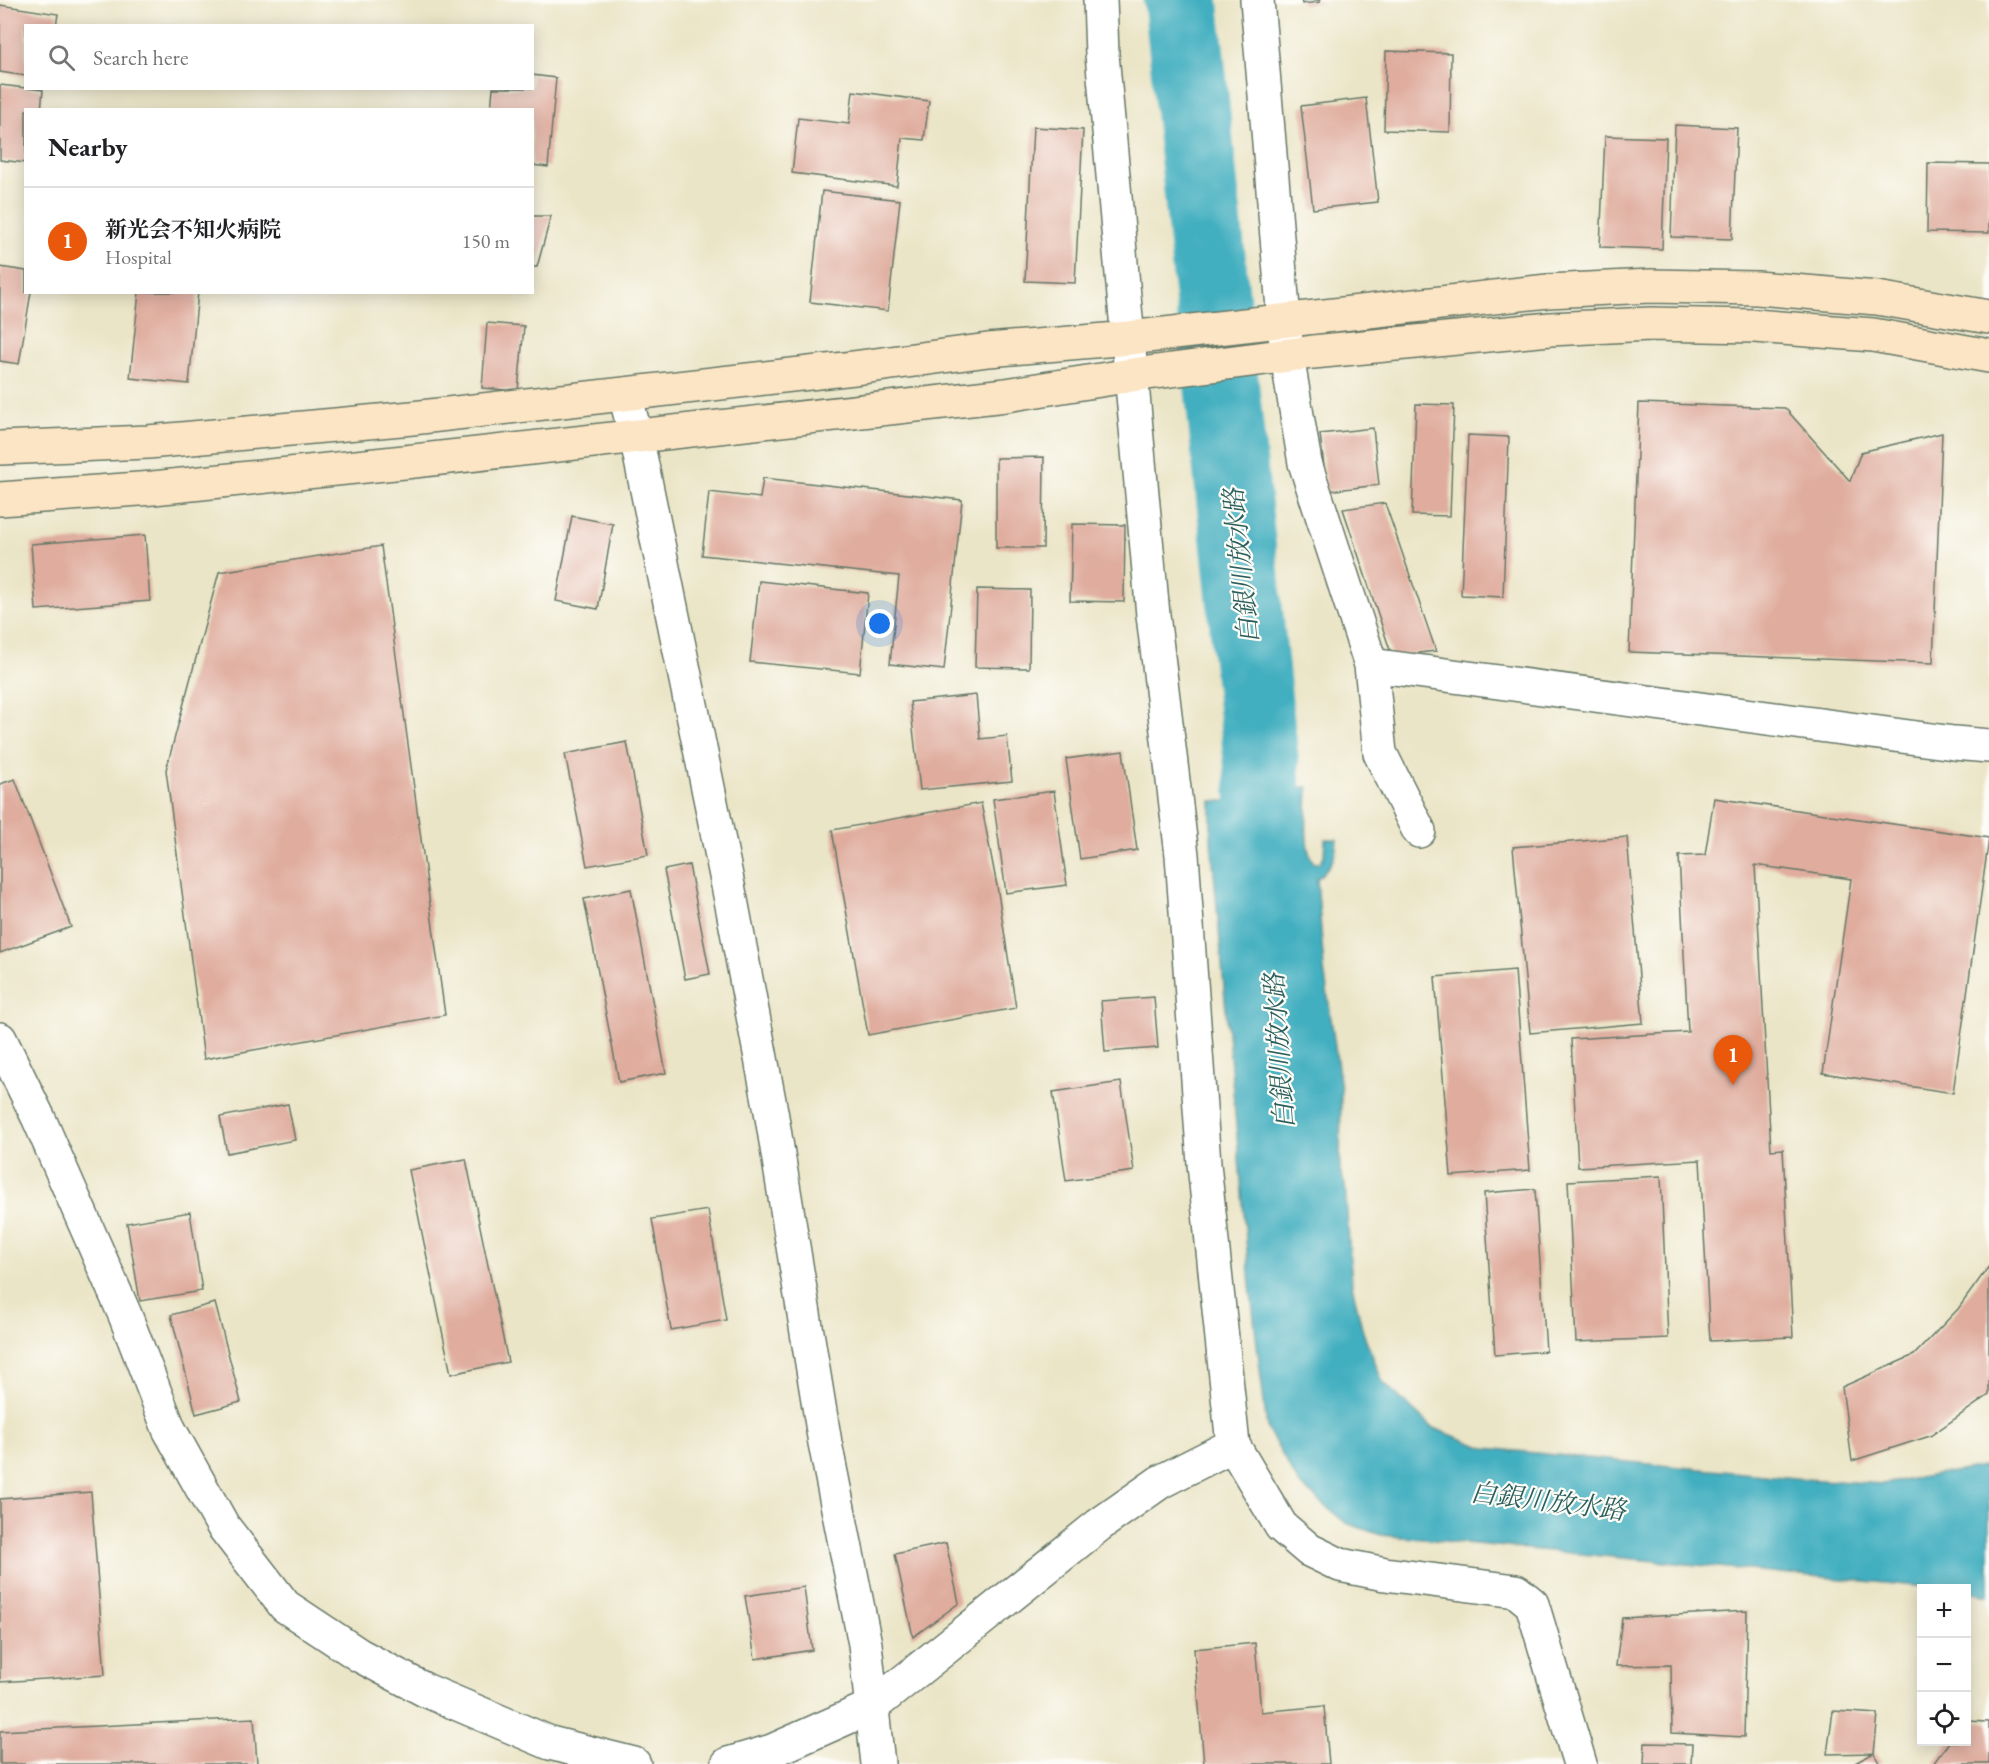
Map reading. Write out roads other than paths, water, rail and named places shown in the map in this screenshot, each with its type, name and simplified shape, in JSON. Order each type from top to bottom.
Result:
[{"type":"street","points":[[1100,0],[1102,54],[1153,615],[1182,855],[1204,1164],[1233,1445],[1281,1526],[1309,1550],[1340,1565],[1385,1574],[1516,1591],[1532,1604],[1580,1764]]},
{"type":"street","points":[[1257,0],[1287,356],[1305,463],[1371,665],[1380,753],[1419,831]]},
{"type":"street","points":[[0,448],[148,442],[412,418],[854,369],[988,350],[1129,338],[1548,291],[1650,286],[1757,288],[1877,298],[1989,317]]},
{"type":"street","points":[[0,499],[153,488],[636,436],[1006,394],[1132,375],[1287,356],[1550,328],[1650,324],[1755,326],[1872,335],[1988,357]]},
{"type":"street","points":[[625,395],[636,436],[732,905],[769,1100],[825,1443],[865,1644],[878,1764]]},
{"type":"street","points":[[1371,665],[1989,746]]},
{"type":"street","points":[[0,1039],[39,1119],[125,1315],[169,1430],[223,1526],[285,1606],[359,1655],[425,1690],[550,1743],[634,1764]]},
{"type":"street","points":[[728,1764],[772,1751],[873,1706],[1099,1525],[1160,1482],[1233,1445]]},
{"type":"water","points":[[1290,770],[1290,787],[1308,787],[1307,838],[1310,856],[1314,863],[1320,862],[1324,856],[1325,839],[1337,839],[1332,862],[1317,879],[1324,969],[1341,1089],[1340,1171],[1345,1184],[1352,1285],[1363,1332],[1383,1382],[1431,1427],[1485,1448],[1805,1479],[1883,1484],[1989,1466],[1989,1596],[1971,1592],[1971,1584],[1917,1584],[1917,1586],[1381,1535],[1346,1523],[1299,1484],[1267,1428],[1250,1285],[1211,839],[1211,801],[1238,801],[1238,771]]},
{"type":"waterway","name":"白銀川放水路","points":[[1181,0],[1261,759],[1268,874]]},
{"type":"place","name":"新光会不知火病院","points":[[1733,1085]]}]
